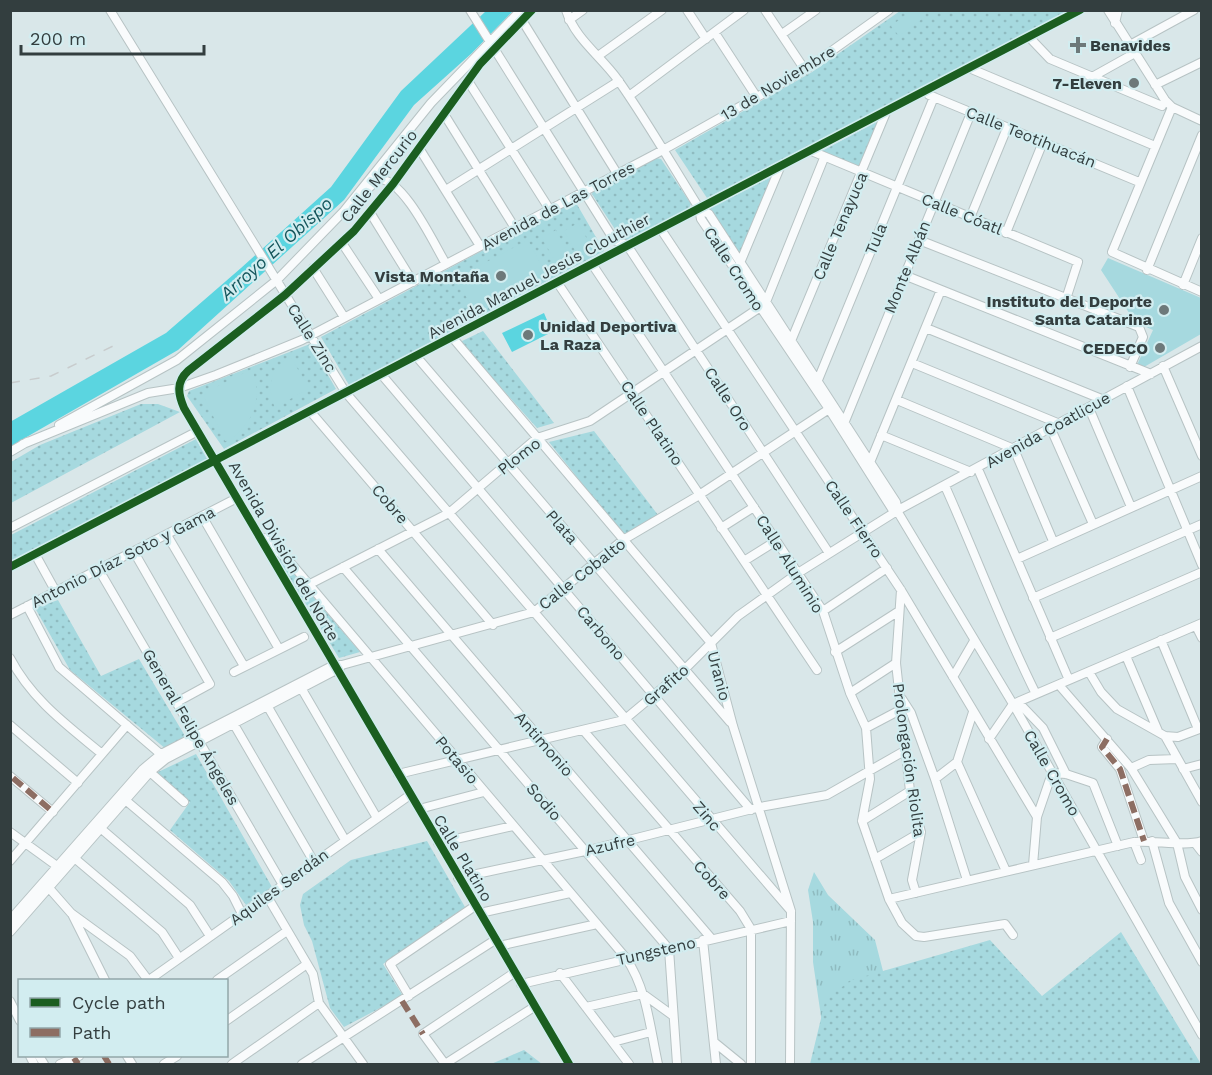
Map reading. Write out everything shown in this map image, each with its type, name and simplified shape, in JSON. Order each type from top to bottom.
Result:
[{"type":"street","name":"Calle Zinc","points":[[110,10],[346,393],[624,720]]},
{"type":"street","name":"Calle Mercurio","points":[[179,388],[182,377],[188,371],[285,295],[371,214],[468,81],[477,62],[520,15],[532,10]]},
{"type":"street","points":[[566,10],[569,20],[619,81],[699,208]]},
{"type":"street","points":[[569,20],[583,10]]},
{"type":"street","points":[[598,56],[662,10]]},
{"type":"street","points":[[687,10],[706,39]]},
{"type":"street","points":[[629,96],[744,10]]},
{"type":"street","points":[[765,10],[805,70]]},
{"type":"street","points":[[782,34],[816,10]]},
{"type":"street","name":"13 de Noviembre","points":[[663,150],[805,70],[889,10]]},
{"type":"street","name":"Avenida Manuel Jesús Clouthier","points":[[10,567],[1080,10]]},
{"type":"street","points":[[1108,10],[1155,86],[1172,107],[1202,121]]},
{"type":"street","points":[[1115,23],[1118,10]]},
{"type":"street","points":[[1130,45],[1194,10]]},
{"type":"street","points":[[471,12],[614,240],[614,248],[607,256]]},
{"type":"street","points":[[520,15],[618,175]]},
{"type":"street","points":[[715,33],[756,96]]},
{"type":"street","points":[[1029,37],[1050,59],[1162,106]]},
{"type":"street","points":[[1092,77],[1135,53]]},
{"type":"street","points":[[10,452],[177,360],[275,277],[301,258],[350,204],[396,143],[477,62]]},
{"type":"street","points":[[1155,86],[1200,64]]},
{"type":"street","points":[[969,68],[1155,146]]},
{"type":"street","points":[[468,81],[550,210]]},
{"type":"street","points":[[446,190],[510,147],[619,81]]},
{"type":"street","name":"Calle Teotihuacán","points":[[923,92],[1140,182]]},
{"type":"street","name":"Tula","points":[[818,380],[934,97]]},
{"type":"street","points":[[1172,107],[1112,254],[1202,292]]},
{"type":"street","name":"Calle Tenayuca","points":[[791,341],[887,110]]},
{"type":"street","name":"Monte Albán","points":[[845,420],[970,113]]},
{"type":"street","points":[[444,114],[515,228]]},
{"type":"street","points":[[970,218],[1007,128]]},
{"type":"street","points":[[1147,270],[1202,135]]},
{"type":"street","points":[[1006,232],[1044,142]]},
{"type":"street","points":[[419,148],[480,246]]},
{"type":"street","name":"Avenida de Las Torres","points":[[23,444],[148,393],[179,388],[246,364],[310,336],[663,150]]},
{"type":"street","name":"Calle Cóatl","points":[[809,150],[1078,262],[1066,299]]},
{"type":"street","points":[[763,305],[825,158]]},
{"type":"street","points":[[740,263],[782,165]]},
{"type":"street","points":[[350,204],[363,195],[378,179],[384,178],[406,197],[446,264]]},
{"type":"street","name":"Calle Cromo","points":[[699,208],[709,214],[763,305],[898,512]]},
{"type":"street","name":"Calle Cromo","points":[[699,208],[701,219],[791,341],[871,460],[898,512],[974,641],[1015,703],[1052,773],[1202,1035]]},
{"type":"street","points":[[371,214],[412,282]]},
{"type":"street","name":"Calle Fierro","points":[[660,228],[902,590],[1037,817]]},
{"type":"street","points":[[1183,285],[1202,238]]},
{"type":"street","points":[[614,240],[627,246]]},
{"type":"street","points":[[919,240],[1142,330],[1143,337],[1130,367]]},
{"type":"street","points":[[342,243],[379,299]]},
{"type":"street","name":"Calle Oro","points":[[627,246],[829,553]]},
{"type":"street","points":[[296,284],[288,284],[287,280],[299,265],[301,258]]},
{"type":"street","name":"Calle Aluminio","points":[[592,264],[823,611],[850,693],[866,728],[871,769],[862,821],[889,899],[902,922],[916,936],[949,935],[1005,924],[1013,935]]},
{"type":"street","points":[[313,268],[344,318]]},
{"type":"street","points":[[904,275],[1151,374]]},
{"type":"street","name":"Calle Platino","points":[[557,282],[817,670]]},
{"type":"street","points":[[871,460],[942,290]]},
{"type":"street","name":"Plomo","points":[[308,585],[448,513],[537,438],[590,421],[763,305]]},
{"type":"street","points":[[926,328],[1104,400]]},
{"type":"street","name":"Uranio","points":[[452,337],[711,643],[756,809],[791,916],[790,1065]]},
{"type":"street","name":"Avenida Coatlicue","points":[[898,512],[1201,346]]},
{"type":"street","name":"Plata","points":[[416,356],[732,726]]},
{"type":"street","points":[[912,363],[1060,424]]},
{"type":"street","points":[[1163,366],[1202,456]]},
{"type":"street","name":"Carbono","points":[[381,374],[654,695],[756,809]]},
{"type":"street","points":[[1127,386],[1202,565]]},
{"type":"street","name":"Avenida División del Norte","points":[[179,388],[184,408],[338,667]]},
{"type":"street","points":[[897,400],[1014,449],[1053,542]]},
{"type":"street","points":[[1089,408],[1131,507]]},
{"type":"street","name":"Calle Cobalto","points":[[299,686],[338,667],[369,656],[493,625],[534,612],[623,540],[732,474],[829,409]]},
{"type":"street","name":"Cobre","points":[[310,411],[493,625]]},
{"type":"street","points":[[1051,429],[1094,524]]},
{"type":"street","points":[[10,528],[198,431]]},
{"type":"street","points":[[881,435],[974,470],[1017,559],[1069,680]]},
{"type":"street","points":[[1017,559],[1202,476]]},
{"type":"street","points":[[945,486],[987,581],[1005,633],[1036,694]]},
{"type":"street","name":"Antonio Díaz Soto y Gama","points":[[10,615],[237,498]]},
{"type":"street","points":[[721,528],[754,507]]},
{"type":"street","name":"Grafito","points":[[398,774],[624,720],[684,670],[738,616],[798,573],[898,512]]},
{"type":"street","points":[[202,516],[279,649]]},
{"type":"street","points":[[1033,598],[1202,524]]},
{"type":"street","name":"Potasio","points":[[260,534],[282,554],[626,958],[638,978],[643,994],[658,1065]]},
{"type":"street","points":[[167,535],[244,666]]},
{"type":"street","points":[[744,561],[776,541]]},
{"type":"street","name":"Antimonio","points":[[378,549],[627,840],[707,939]]},
{"type":"street","points":[[134,552],[210,684],[177,702]]},
{"type":"street","points":[[36,554],[56,592]]},
{"type":"street","name":"Sodio","points":[[343,567],[669,949]]},
{"type":"street","points":[[823,611],[887,568]]},
{"type":"street","name":"General Felipe Ángeles","points":[[99,570],[283,885]]},
{"type":"street","points":[[1050,638],[1202,572]]},
{"type":"street","name":"Prolongación Riolita","points":[[902,590],[896,663],[910,791],[921,832],[912,880],[916,893]]},
{"type":"street","points":[[27,606],[59,667],[164,757]]},
{"type":"street","points":[[835,652],[899,611]]},
{"type":"street","points":[[989,739],[1015,703],[1199,624],[1202,638]]},
{"type":"street","points":[[234,672],[304,637]]},
{"type":"street","points":[[1089,672],[1101,692],[1117,710],[1162,734],[1178,737],[1200,728],[1161,640]]},
{"type":"street","points":[[953,677],[974,641]]},
{"type":"street","points":[[1126,656],[1162,734],[1202,802]]},
{"type":"street","points":[[10,658],[30,691],[60,720],[102,754]]},
{"type":"street","points":[[850,693],[896,663]]},
{"type":"street","name":"Calle Platino","points":[[338,667],[458,878],[569,1065]]},
{"type":"street","points":[[1059,685],[1131,768],[1177,843],[1185,877],[1202,910]]},
{"type":"street","points":[[232,722],[268,707],[299,686]]},
{"type":"street","points":[[124,798],[143,769],[299,686]]},
{"type":"street","points":[[299,686],[377,818]]},
{"type":"street","points":[[900,696],[911,713],[967,880]]},
{"type":"street","points":[[1015,703],[1043,728],[1066,774]]},
{"type":"street","points":[[268,707],[345,840]]},
{"type":"street","points":[[866,728],[902,709]]},
{"type":"street","points":[[935,779],[957,762],[973,712]]},
{"type":"street","name":"Zinc","points":[[624,720],[791,916]]},
{"type":"street","points":[[232,722],[314,862]]},
{"type":"street","points":[[10,725],[78,783]]},
{"type":"street","points":[[10,861],[127,725]]},
{"type":"street","name":"Cobre","points":[[584,730],[668,831],[740,911],[751,929]]},
{"type":"street","points":[[1107,739],[1102,747],[1120,769],[1143,841],[1169,903],[1202,962]]},
{"type":"street","name":"Azufre","points":[[458,878],[585,851],[756,809],[827,795],[906,750]]},
{"type":"street","points":[[10,920],[61,869],[164,757]]},
{"type":"street","points":[[1131,768],[1149,760],[1177,759]]},
{"type":"street","points":[[957,762],[1006,870]]},
{"type":"street","points":[[1183,769],[1202,764]]},
{"type":"street","points":[[150,772],[184,802]]},
{"type":"street","points":[[1033,865],[1037,817],[1052,773],[1066,774],[1089,781],[1096,787],[1118,846]]},
{"type":"street","points":[[10,776],[53,812]]},
{"type":"street","points":[[862,821],[910,791]]},
{"type":"street","points":[[419,809],[484,792]]},
{"type":"street","name":"Aquiles Serdán","points":[[151,979],[410,795]]},
{"type":"street","points":[[124,798],[222,882],[242,914]]},
{"type":"street","points":[[438,843],[513,826]]},
{"type":"street","points":[[99,827],[190,905],[210,936]]},
{"type":"street","points":[[11,832],[61,869]]},
{"type":"street","points":[[875,860],[921,832]]},
{"type":"street","points":[[1140,860],[1143,841]]},
{"type":"street","points":[[889,899],[1006,870],[1143,841],[1198,842],[1202,852]]},
{"type":"street","points":[[72,856],[162,932],[179,958]]},
{"type":"street","points":[[10,932],[49,888],[61,869]]},
{"type":"street","points":[[49,888],[71,913],[130,956],[147,979]]},
{"type":"street","points":[[409,996],[390,964],[478,909],[570,892]]},
{"type":"street","points":[[267,896],[317,984],[319,1003],[363,1065]]},
{"type":"street","points":[[71,913],[104,979]]},
{"type":"street","name":"Tungsteno","points":[[521,984],[751,929],[791,916]]},
{"type":"street","points":[[302,1065],[343,1036],[497,943],[597,924]]},
{"type":"street","points":[[751,929],[751,1065]]},
{"type":"street","points":[[220,979],[288,931]]},
{"type":"street","points":[[707,939],[716,1065]]},
{"type":"street","points":[[669,949],[677,1065]]},
{"type":"street","points":[[228,1020],[307,964]]},
{"type":"street","points":[[514,973],[423,1034],[446,1064],[534,1007]]},
{"type":"street","points":[[560,973],[629,1065]]},
{"type":"street","points":[[586,1007],[643,994],[672,1015]]},
{"type":"street","points":[[10,1001],[18,1011]]},
{"type":"street","points":[[232,1065],[319,1003]]},
{"type":"street","points":[[613,1042],[651,1032]]},
{"type":"street","points":[[714,1042],[741,1065]]},
{"type":"street","points":[[60,1065],[77,1057]]},
{"type":"green space","points":[[900,11],[1071,11],[707,198],[675,150],[812,72]]},
{"type":"green space","points":[[911,11],[915,11],[922,19],[899,36],[891,26]]},
{"type":"green space","points":[[882,119],[860,167],[820,152]]},
{"type":"green space","points":[[656,158],[661,159],[691,204],[689,208],[626,242],[622,240],[592,194],[593,190]]},
{"type":"green space","points":[[771,177],[740,257],[709,209]]},
{"type":"green space","points":[[575,201],[604,251],[349,385],[321,337]]},
{"type":"green space","points":[[578,223],[591,246],[577,254],[564,231]]},
{"type":"green space","points":[[556,230],[569,255],[556,263],[542,238]]},
{"type":"green space","name":"Vista Montaña","points":[[528,240],[546,274],[474,311],[456,278]]},
{"type":"green space","name":"Instituto del Deporte Santa Catarina","points":[[1108,258],[1201,298],[1201,334],[1144,367],[1137,365],[1153,330],[1135,322],[1101,270]]},
{"type":"green space","points":[[483,331],[554,423],[537,428],[460,342]]},
{"type":"green space","points":[[310,344],[336,389],[224,449],[187,396],[189,391]]},
{"type":"green space","points":[[290,356],[309,388],[275,408],[271,393],[272,379],[278,367]]},
{"type":"green space","points":[[252,369],[256,386],[254,410],[240,431],[232,439],[225,441],[204,397],[206,392]]},
{"type":"green space","points":[[141,404],[158,404],[180,412],[11,503],[11,462],[40,445]]},
{"type":"green space","points":[[594,431],[658,515],[623,535],[549,442]]},
{"type":"green space","points":[[196,439],[207,459],[11,561],[11,535]]},
{"type":"green space","points":[[281,559],[360,652],[339,658],[279,560]]},
{"type":"green space","points":[[58,600],[101,676],[139,659],[185,736],[166,749],[70,670],[35,608]]},
{"type":"green space","points":[[196,754],[272,887],[246,905],[229,881],[170,830],[190,802],[156,773]]},
{"type":"green space","points":[[427,841],[465,907],[383,964],[403,996],[344,1027],[330,1008],[312,941],[304,925],[300,905],[303,894],[351,860]]},
{"type":"green space","points":[[814,872],[828,895],[875,940],[884,975],[828,1064],[813,962],[813,922],[808,890]]},
{"type":"green space","points":[[1121,932],[1201,1064],[810,1064],[826,998],[852,980],[990,940],[1042,996]]},
{"type":"green space","points":[[524,1050],[542,1064],[491,1064]]},
{"type":"water","name":"Arroyo El Obispo","points":[[486,11],[513,11],[472,53],[414,105],[344,200],[178,350],[11,446],[10,422],[166,333],[331,187],[401,91]]},
{"type":"water","points":[[544,313],[552,332],[512,352],[502,333]]},
{"type":"railway","points":[[10,13],[14,10]]},
{"type":"railway","points":[[10,383],[51,376],[113,346]]},
{"type":"marked path","points":[[1107,739],[1102,747],[1120,769],[1144,841]]},
{"type":"marked path","points":[[13,778],[53,812]]},
{"type":"marked path","points":[[402,1001],[423,1034]]},
{"type":"marked path","points":[[105,1057],[109,1064]]},
{"type":"marked path","points":[[74,1058],[78,1064]]},
{"type":"cycle path","points":[[532,10],[480,64],[393,184],[354,231],[285,295],[188,371],[181,379],[179,388],[184,408],[569,1064]]},
{"type":"cycle path","points":[[10,567],[1080,10]]},
{"type":"place","name":"Benavides","points":[[1078,45]]},
{"type":"place","name":"7-Eleven","points":[[1134,83]]},
{"type":"place","name":"Vista Montaña","points":[[501,276]]},
{"type":"place","name":"Instituto del Deporte Santa Catarina","points":[[1164,310]]},
{"type":"place","name":"Unidad Deportiva La Raza","points":[[528,335]]},
{"type":"place","name":"CEDECO","points":[[1160,348]]}]
